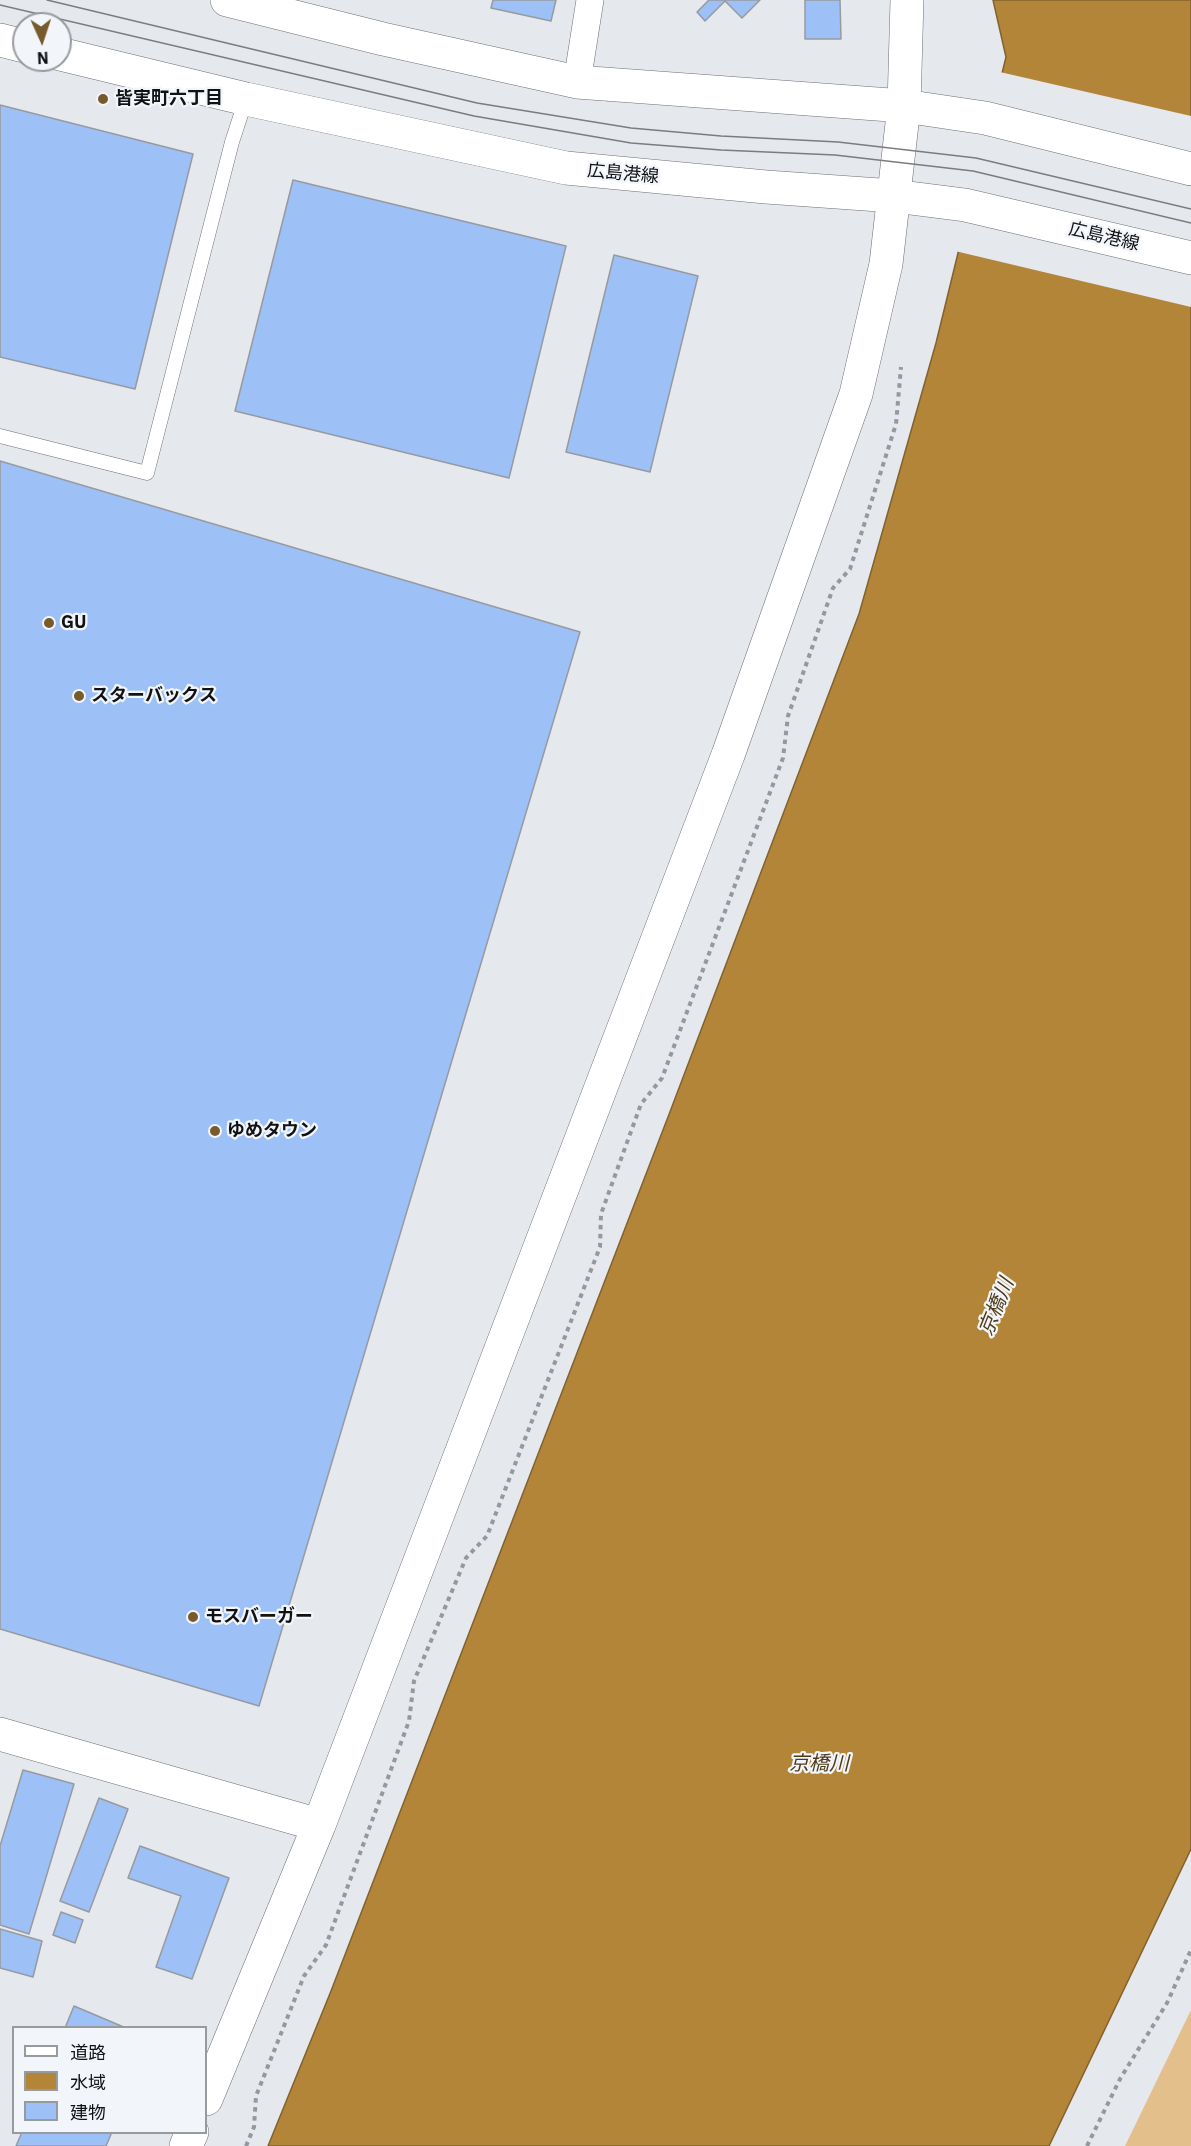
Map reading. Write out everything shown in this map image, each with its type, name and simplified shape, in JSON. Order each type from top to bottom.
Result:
[{"type":"street","points":[[227,0],[383,39],[577,82],[904,106],[985,118],[1191,169]]},
{"type":"street","points":[[577,82],[590,0]]},
{"type":"street","points":[[207,2097],[319,1825],[728,755],[856,394],[886,264],[904,106],[906,0]]},
{"type":"street","name":"広島港線","points":[[72,57],[246,99],[566,168],[766,187],[894,196],[965,205],[1191,258]]},
{"type":"street","points":[[0,1734],[319,1825]]},
{"type":"lane","points":[[0,436],[147,473],[232,142],[246,99]]},
{"type":"path","points":[[246,2146],[254,2127],[256,2096],[304,1976],[326,1946],[409,1721],[414,1682],[466,1558],[487,1536],[600,1247],[601,1214],[641,1104],[662,1078],[783,758],[788,716],[833,588],[850,569],[896,424],[901,367]]},
{"type":"path","points":[[1088,2146],[1120,2079],[1167,2003],[1191,1950]]},
{"type":"shaded area","points":[[1191,2010],[1191,2146],[1125,2146]]},
{"type":"water","name":"京橋川","points":[[993,0],[1191,0],[1191,1849],[1049,2146],[268,2146],[331,1991],[859,614],[936,343],[1006,57]]},
{"type":"pier","points":[[1000,72],[1191,116],[1191,307],[955,251]]},
{"type":"building","points":[[493,0],[556,0],[551,21],[491,8]]},
{"type":"building","points":[[709,0],[760,0],[742,18],[725,1],[705,21],[697,12]]},
{"type":"building","points":[[805,0],[840,0],[841,39],[805,39]]},
{"type":"building","points":[[0,105],[193,154],[135,389],[0,357]]},
{"type":"building","points":[[293,180],[566,246],[509,478],[235,411]]},
{"type":"building","points":[[614,255],[698,276],[650,472],[566,452]]},
{"type":"building","name":"ゆめタウン","points":[[0,461],[580,632],[259,1706],[0,1629]]},
{"type":"building","points":[[23,1770],[74,1784],[29,1934],[0,1925],[0,1846]]},
{"type":"building","points":[[99,1798],[128,1809],[89,1912],[60,1901]]},
{"type":"building","points":[[140,1846],[229,1878],[192,1979],[156,1967],[181,1896],[128,1878]]},
{"type":"building","points":[[61,1912],[83,1920],[75,1943],[53,1935]]},
{"type":"building","points":[[0,1929],[42,1941],[33,1977],[0,1968]]},
{"type":"building","points":[[74,2006],[121,2026],[66,2026]]},
{"type":"building","points":[[21,2134],[111,2134],[106,2146],[16,2146]]},
{"type":"tram line","points":[[47,0],[477,103],[631,128],[721,136],[838,142],[976,158],[1191,209]]},
{"type":"tram line","points":[[0,5],[474,116],[631,143],[835,155],[973,171],[1191,223]]},
{"type":"place","name":"皆実町六丁目","points":[[103,99]]},
{"type":"place","name":"GU","points":[[49,623]]},
{"type":"place","name":"スターバックス","points":[[79,696]]},
{"type":"place","name":"ゆめタウン","points":[[215,1131]]},
{"type":"place","name":"モスバーガー","points":[[193,1617]]}]
